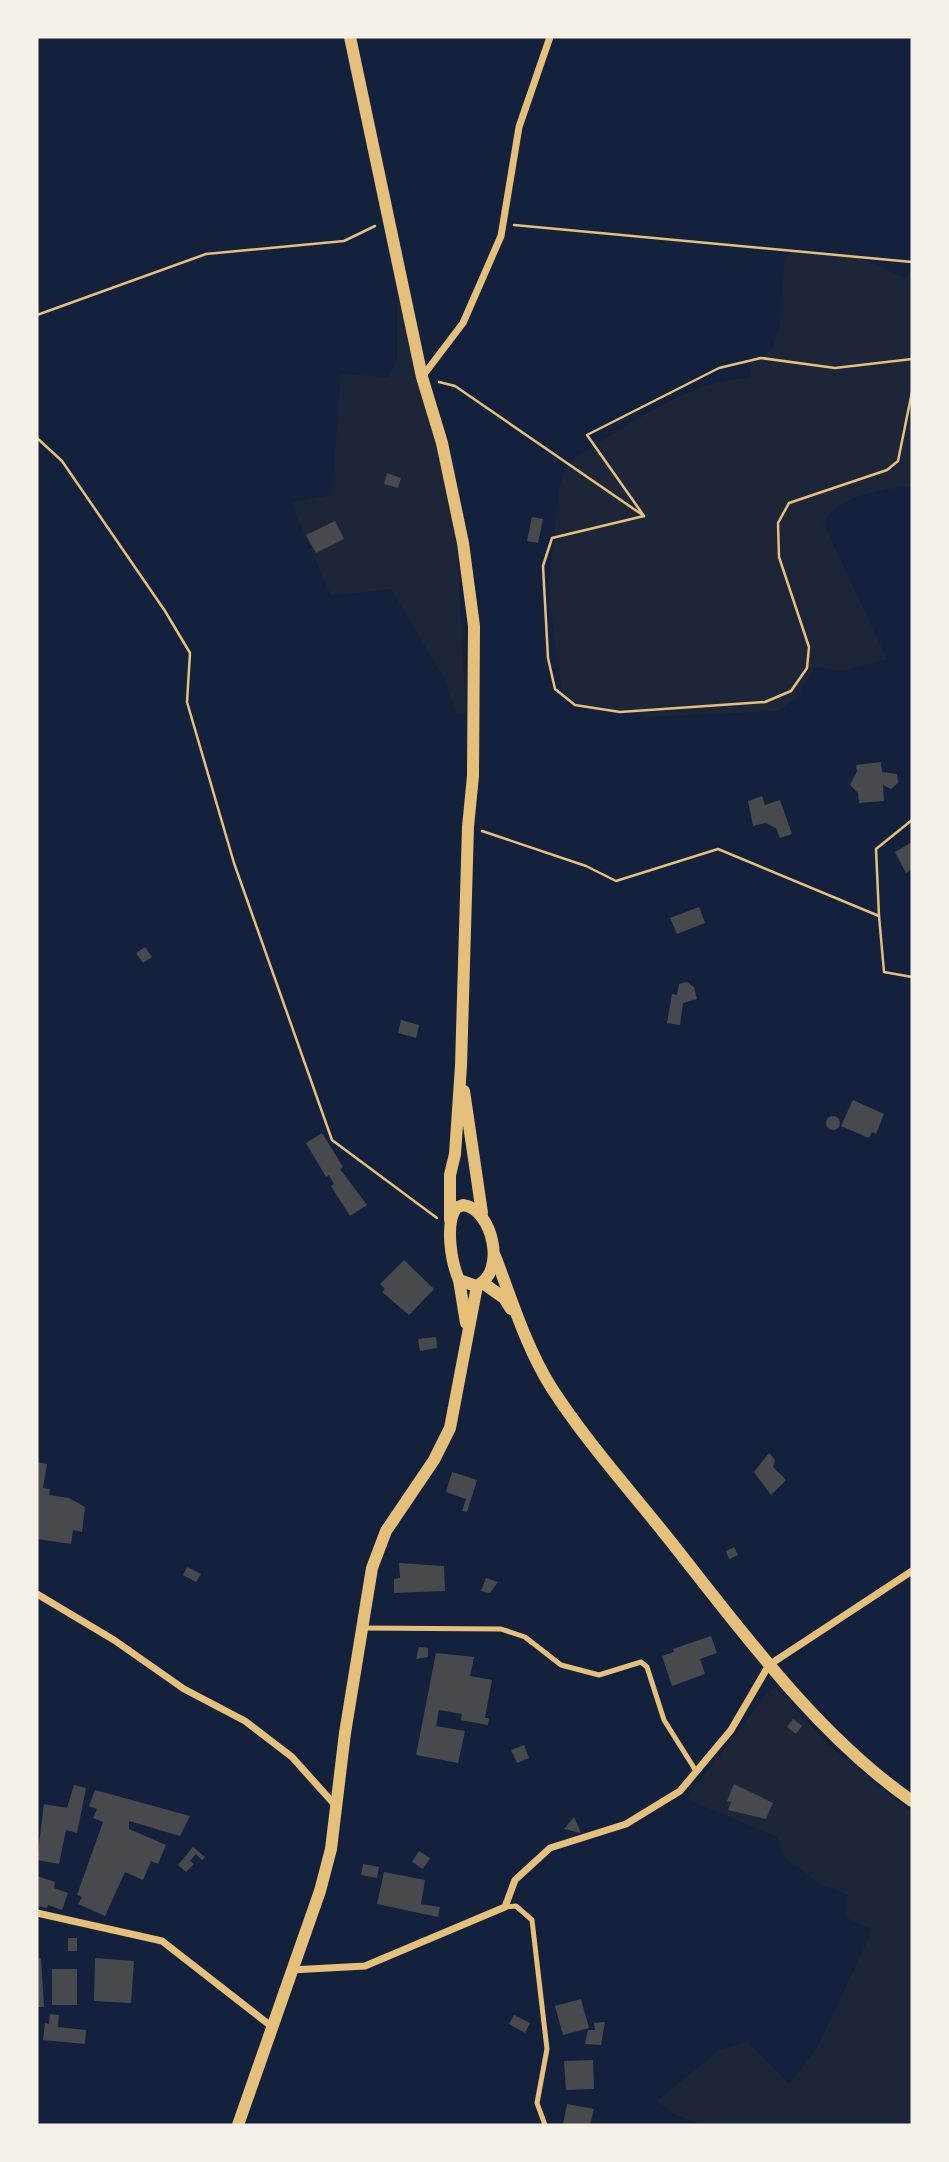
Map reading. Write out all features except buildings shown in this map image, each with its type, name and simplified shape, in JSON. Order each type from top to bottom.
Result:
[{"type":"street","points":[[350,37],[422,377],[442,443],[463,542],[474,626],[473,776],[468,827],[461,1066],[455,1154],[450,1175],[449,1223],[467,1331]]},
{"type":"street","points":[[422,377],[463,323],[501,236],[519,127],[550,37]]},
{"type":"street","points":[[461,1066],[482,1213],[521,1324],[551,1387],[769,1665],[844,1748],[912,1801]]},
{"type":"street","points":[[449,1223],[456,1208],[463,1205],[473,1206],[482,1213]]},
{"type":"street","points":[[238,2125],[331,1849],[335,1805],[372,1568],[386,1531],[435,1460],[450,1428],[467,1331],[480,1285],[491,1273],[495,1256]]},
{"type":"street","points":[[459,1280],[480,1285],[503,1298],[521,1324]]},
{"type":"street","points":[[291,1970],[365,1966],[505,1907],[515,1881],[550,1848],[626,1824],[680,1791],[731,1730],[769,1665],[912,1571]]},
{"type":"street","points":[[37,1594],[114,1640],[184,1689],[245,1721],[292,1757],[335,1805]]},
{"type":"street","points":[[37,1913],[162,1941],[271,2026]]},
{"type":"lane","points":[[362,1628],[501,1629],[525,1637],[561,1665],[599,1675],[641,1662],[647,1667],[664,1720],[696,1771]]},
{"type":"lane","points":[[505,1907],[516,1906],[532,1920],[547,2049],[537,2103],[545,2125]]},
{"type":"path","points":[[503,224],[751,250],[912,262]]},
{"type":"path","points":[[37,315],[206,254],[344,241],[370,226],[390,227]]},
{"type":"path","points":[[644,516],[587,435],[719,368],[761,358],[835,368],[912,359]]},
{"type":"path","points":[[422,377],[455,386],[644,516]]},
{"type":"path","points":[[644,516],[552,538],[543,566],[548,658],[555,689],[575,705],[620,712],[765,702],[791,691],[807,668],[809,647],[779,557],[778,523],[789,503],[887,470],[898,461],[912,392]]},
{"type":"path","points":[[37,438],[62,460],[165,611],[190,653],[187,702],[234,863],[332,1140],[449,1223]]},
{"type":"path","points":[[912,820],[876,849],[884,972],[912,977]]},
{"type":"path","points":[[468,827],[586,866],[616,881],[718,849],[879,916]]},
{"type":"shaded area","points":[[799,251],[853,257],[905,277],[912,272],[912,486],[863,495],[840,505],[823,522],[887,659],[843,671],[815,667],[796,698],[778,711],[646,717],[624,711],[583,709],[562,695],[548,588],[560,486],[565,469],[577,456],[682,395],[727,381],[751,378],[749,363],[772,350],[780,326],[784,261],[790,253]]},
{"type":"shaded area","points":[[404,301],[456,534],[466,712],[456,713],[445,680],[391,589],[331,596],[291,502],[332,495],[341,374],[388,377],[397,361],[397,304]]},
{"type":"shaded area","points":[[776,1687],[828,1745],[912,1813],[912,2125],[698,2123],[673,2114],[657,2101],[719,2050],[747,2042],[789,2084],[818,2046],[873,1929],[852,1922],[844,1914],[848,1895],[818,1883],[782,1855],[778,1837],[686,1799],[767,1693]]}]
